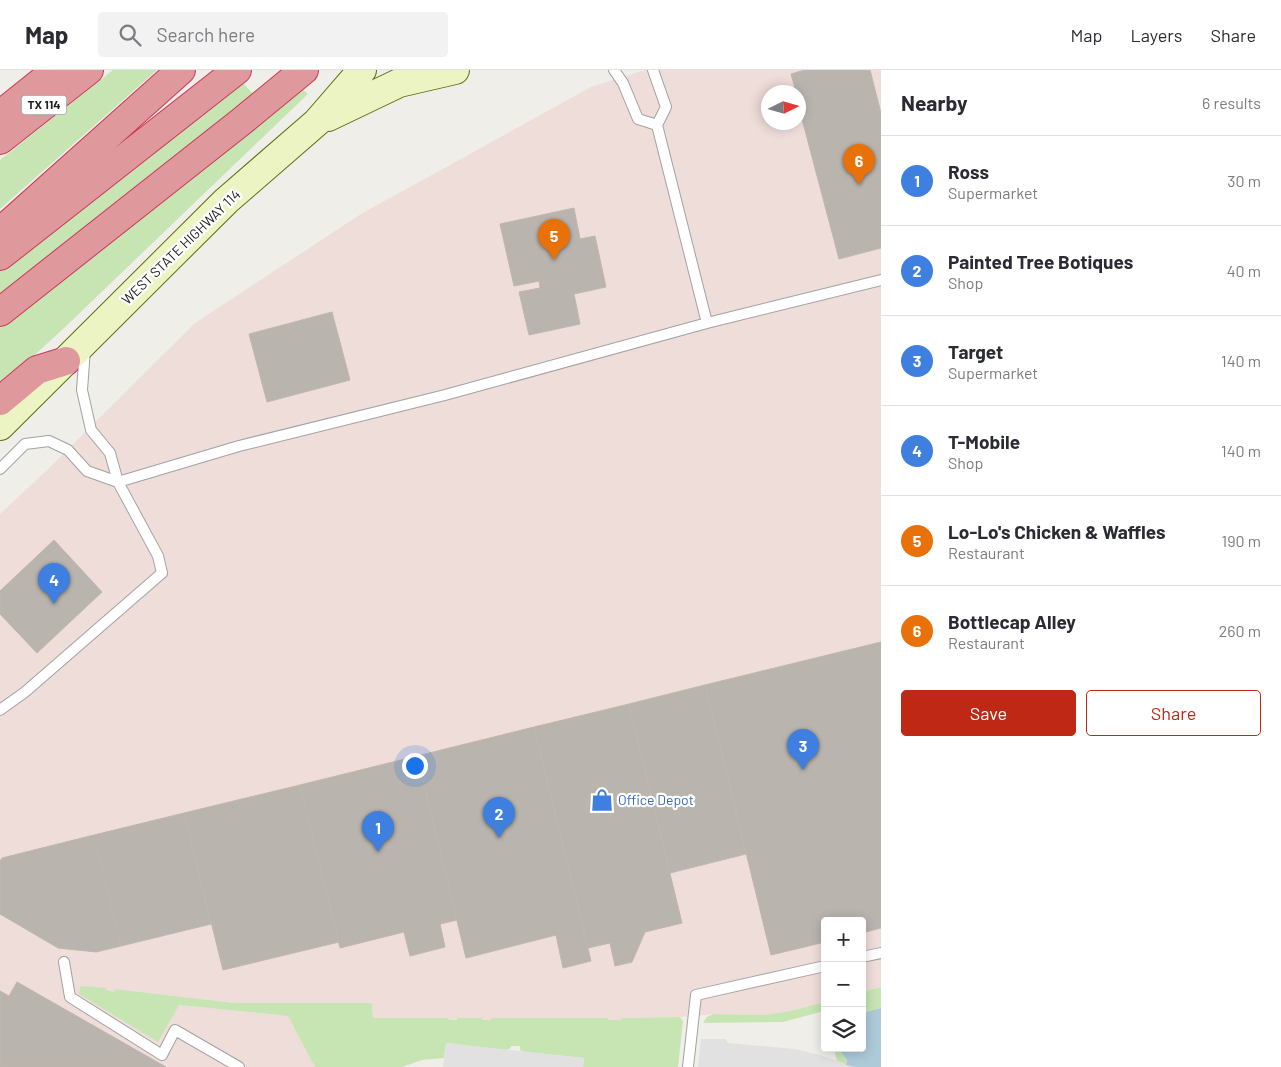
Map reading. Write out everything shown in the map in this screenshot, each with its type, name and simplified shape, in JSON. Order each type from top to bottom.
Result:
[{"type":"highway","points":[[0,115],[56,70]]},
{"type":"highway","name":"TX 114","points":[[0,140],[89,70]]},
{"type":"highway","points":[[0,232],[182,70]]},
{"type":"highway","points":[[0,256],[237,70]]},
{"type":"highway","points":[[0,312],[304,70]]},
{"type":"highway","points":[[0,401],[37,370],[66,361]]},
{"type":"main road","name":"WEST STATE HIGHWAY 114","points":[[0,426],[226,201],[317,122],[362,70]]},
{"type":"main road","points":[[317,122],[399,83],[455,70]]},
{"type":"lane","points":[[614,70],[623,84],[638,118],[657,125]]},
{"type":"lane","points":[[653,70],[666,107],[657,125],[707,323]]},
{"type":"lane","points":[[0,469],[25,444],[49,441],[68,450],[87,471],[118,482],[239,446],[445,395],[707,323],[881,280]]},
{"type":"lane","points":[[0,710],[26,692],[162,573],[158,556],[118,482],[110,453],[91,430],[82,390],[86,341]]},
{"type":"lane","points":[[866,956],[881,953]]},
{"type":"lane","points":[[64,962],[70,997],[162,1055],[175,1030],[239,1067]]},
{"type":"lane","points":[[688,1067],[696,995],[821,967]]},
{"type":"shaded area","points":[[645,70],[881,70],[881,987],[866,991],[866,917],[821,917],[821,1003],[790,1011],[764,1015],[715,1014],[622,1018],[621,1020],[608,1020],[608,1018],[482,1020],[482,1018],[448,1020],[448,1018],[373,1018],[372,1004],[370,1003],[234,1003],[115,989],[115,992],[82,986],[179,1005],[289,1016],[315,1067],[0,1067],[0,514],[195,323],[361,214],[591,87]]},
{"type":"shaded area","points":[[701,1039],[726,1039],[728,1043],[795,1049],[855,1067],[698,1067]]},
{"type":"shaded area","points":[[446,1043],[584,1058],[583,1067],[443,1067]]},
{"type":"green space","points":[[113,70],[157,70],[0,209],[0,160]]},
{"type":"green space","points":[[243,83],[253,94],[0,296],[0,270],[147,154]]},
{"type":"green space","points":[[302,89],[308,94],[0,387],[0,328]]},
{"type":"green space","points":[[80,987],[106,988],[106,990],[115,992],[115,989],[234,1003],[370,1003],[372,1004],[373,1018],[448,1018],[449,1020],[457,1020],[457,1018],[482,1018],[482,1020],[491,1020],[491,1018],[608,1018],[608,1020],[621,1020],[621,1018],[680,1017],[683,1021],[678,1067],[583,1067],[584,1058],[524,1052],[520,1050],[520,1046],[511,1046],[510,1049],[505,1050],[446,1043],[444,1058],[422,1060],[402,1067],[315,1067],[288,1016],[179,1005],[158,1042],[79,994]]},
{"type":"green space","points":[[881,987],[881,1008],[866,1012],[866,991]]},
{"type":"green space","points":[[821,1003],[821,1012],[783,1022],[703,1023],[707,1017],[713,1014],[764,1015]]},
{"type":"green space","points":[[835,1052],[841,1052],[847,1060],[846,1065],[837,1062]]},
{"type":"water","points":[[881,1008],[881,1067],[846,1065],[847,1060],[841,1052],[866,1052],[866,1012]]},
{"type":"building","points":[[805,70],[870,70],[881,113],[881,248],[839,259],[805,130],[806,85],[794,85],[791,74]]},
{"type":"building","points":[[574,208],[580,239],[595,236],[606,287],[574,294],[580,324],[529,335],[519,292],[540,288],[539,281],[514,286],[500,224]]},
{"type":"building","points":[[332,312],[350,380],[267,402],[249,334]]},
{"type":"building","points":[[54,540],[102,592],[37,653],[0,614],[0,591]]},
{"type":"building","points":[[881,642],[881,928],[866,932],[866,917],[821,917],[821,943],[771,955],[705,685]]},
{"type":"building","points":[[705,685],[746,854],[670,873],[629,704]]},
{"type":"building","name":"Office Depot","points":[[629,704],[682,923],[645,932],[632,962],[615,966],[610,943],[588,948],[534,727]]},
{"type":"building","points":[[534,727],[591,961],[563,968],[556,935],[466,958],[417,756]]},
{"type":"building","points":[[417,756],[457,920],[440,924],[445,947],[410,956],[404,932],[340,948],[300,785]]},
{"type":"building","points":[[300,785],[339,942],[223,970],[184,813]]},
{"type":"building","points":[[184,813],[211,924],[121,946],[94,835]]},
{"type":"building","points":[[94,835],[121,946],[96,952],[58,948],[0,914],[0,861],[2,858]]},
{"type":"building","points":[[17,982],[166,1067],[0,1067],[0,991],[9,996]]},
{"type":"place","name":"Bottlecap Alley","points":[[859,185]]},
{"type":"place","name":"Lo-Lo's Chicken & Waffles","points":[[554,260]]},
{"type":"place","name":"T-Mobile","points":[[54,604]]},
{"type":"place","name":"Target","points":[[803,770]]},
{"type":"place","name":"Office Depot","points":[[602,800]]},
{"type":"place","name":"Painted Tree Botiques","points":[[499,838]]},
{"type":"place","name":"Ross","points":[[378,852]]}]
